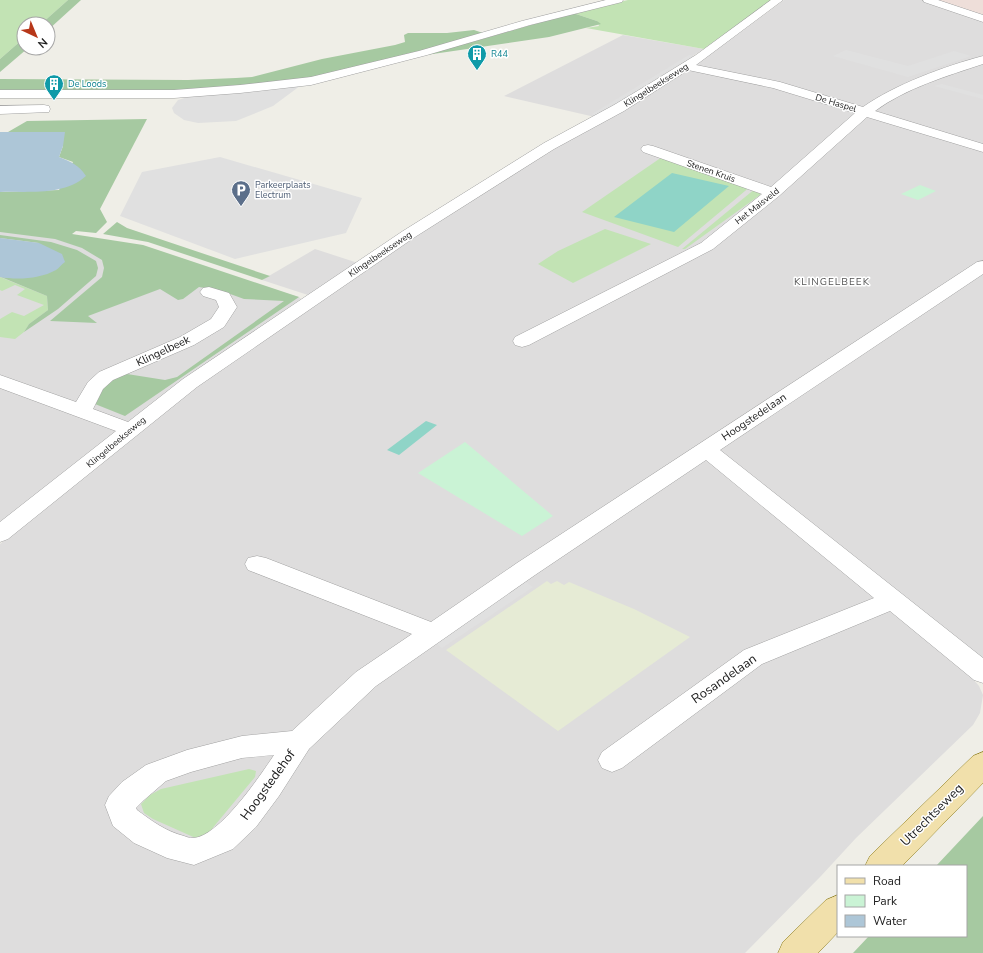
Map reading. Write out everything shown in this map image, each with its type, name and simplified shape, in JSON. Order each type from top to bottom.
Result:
[{"type":"main road","name":"Utrechtseweg","points":[[882,865],[983,764]]},
{"type":"main road","points":[[795,953],[837,911]]},
{"type":"street","points":[[0,94],[174,94],[240,89],[311,81],[423,53],[526,23],[618,0]]},
{"type":"street","name":"Klingelbeekseweg","points":[[0,534],[190,384],[398,242],[549,146],[619,108],[686,66],[778,0]]},
{"type":"street","points":[[928,0],[983,19]]},
{"type":"street","name":"Het Maisveld","points":[[522,341],[707,246],[774,192],[865,112],[913,85],[983,60]]},
{"type":"street","name":"De Haspel","points":[[686,66],[761,82],[983,148]]},
{"type":"street","points":[[0,110],[60,109]]},
{"type":"street","name":"Stenen Kruis","points":[[648,149],[774,192]]},
{"type":"street","name":"Hoogstedelaan","points":[[526,569],[983,266]]},
{"type":"street","name":"Klingelbeek","points":[[81,412],[95,386],[106,376],[187,342],[218,323],[228,307],[223,297],[209,292]]},
{"type":"street","points":[[0,381],[131,430]]},
{"type":"street","points":[[706,449],[892,601],[983,673]]},
{"type":"street","points":[[257,564],[435,633]]},
{"type":"street","name":"Hoogstedehof","points":[[299,741],[242,747],[187,762],[156,773],[133,791],[120,805],[124,817],[145,834],[167,845],[194,852],[222,840],[245,818],[269,787],[299,741],[366,680],[526,569]]},
{"type":"street","name":"Rosandelaan","points":[[612,760],[753,657],[892,601]]},
{"type":"shaded area","points":[[784,0],[922,0],[983,22],[983,669],[973,679],[979,686],[983,695],[980,713],[973,725],[856,838],[821,876],[745,953],[0,953],[0,544],[191,391],[415,236],[575,136],[704,59]]},
{"type":"shaded area","points":[[935,0],[983,0],[983,17]]},
{"type":"shaded area","points":[[623,35],[704,49],[595,117],[504,96]]},
{"type":"shaded area","points":[[846,50],[908,66],[954,51],[971,56],[908,77],[833,56]]},
{"type":"shaded area","points":[[689,55],[694,56],[595,117],[592,114]]},
{"type":"shaded area","points":[[304,83],[273,106],[236,121],[198,123],[184,120],[174,113],[172,108],[178,100],[194,95]]},
{"type":"shaded area","points":[[942,84],[983,95],[983,99],[934,86]]},
{"type":"shaded area","name":"Parkeerplaats Electrum","points":[[220,157],[362,198],[346,233],[235,259],[120,216],[142,172]]},
{"type":"shaded area","points":[[672,173],[729,186],[674,232],[614,217]]},
{"type":"shaded area","points":[[0,229],[130,248],[299,297],[301,299],[152,403],[91,454],[0,523]]},
{"type":"shaded area","points":[[315,249],[358,263],[308,295],[262,280]]},
{"type":"shaded area","points":[[426,421],[437,425],[399,455],[387,450]]},
{"type":"shaded area","points":[[523,580],[533,587],[442,648],[432,640]]},
{"type":"green space","points":[[0,0],[68,0],[50,16],[16,16],[16,45],[0,59]]},
{"type":"green space","points":[[68,0],[81,0],[56,23],[56,16],[50,16]]},
{"type":"green space","points":[[628,0],[772,0],[704,49],[586,28],[599,26],[597,21],[573,13]]},
{"type":"green space","points":[[573,13],[597,21],[601,24],[549,37],[426,55]]},
{"type":"green space","points":[[474,30],[483,33],[481,36],[299,80],[189,92],[0,93],[0,79],[188,80],[252,77],[322,59],[395,45],[405,42],[404,35],[408,33],[447,33]]},
{"type":"green space","points":[[16,45],[16,56],[19,56],[0,72],[0,59]]},
{"type":"green space","points":[[147,119],[100,209],[107,222],[96,233],[76,231],[72,234],[143,245],[299,297],[125,416],[95,404],[100,389],[112,379],[127,374],[165,380],[177,377],[284,301],[244,299],[222,291],[199,287],[183,299],[178,300],[160,289],[88,316],[97,323],[50,321],[102,277],[104,268],[102,260],[82,248],[55,239],[0,232],[0,192],[59,190],[73,162],[59,157],[63,146],[58,132],[8,132],[27,121]]},
{"type":"green space","points":[[662,157],[751,186],[678,247],[582,212]]},
{"type":"green space","points":[[920,185],[936,191],[918,200],[901,194]]},
{"type":"green space","points":[[756,188],[761,192],[760,195],[685,249],[682,249]]},
{"type":"green space","points":[[117,222],[127,228],[270,276],[262,280],[148,242],[103,234]]},
{"type":"green space","points":[[605,229],[651,244],[573,283],[538,264],[558,251]]},
{"type":"green space","points":[[0,235],[51,242],[77,250],[96,261],[98,268],[96,276],[58,309],[24,332],[29,324],[48,310],[47,296],[1,277],[20,278],[39,243],[0,238]]},
{"type":"green space","points":[[0,277],[47,296],[48,310],[29,324],[24,332],[15,339],[0,337],[0,319],[12,312],[24,316],[44,305],[17,295],[25,289],[15,285],[2,291],[0,290]]},
{"type":"green space","points":[[465,442],[553,516],[522,536],[418,473]]},
{"type":"green space","points":[[547,581],[551,584],[557,581],[564,585],[569,582],[634,609],[690,637],[558,731],[446,650]]},
{"type":"green space","points":[[249,769],[256,771],[255,777],[211,830],[200,840],[153,819],[144,813],[141,804],[150,795],[161,789]]},
{"type":"green space","points":[[983,816],[983,953],[853,953],[868,937],[967,937],[967,865],[937,865]]},
{"type":"water","points":[[0,132],[65,132],[63,146],[59,157],[78,166],[86,176],[67,187],[57,190],[0,192]]},
{"type":"water","points":[[0,238],[39,243],[62,254],[65,262],[56,270],[36,277],[0,277]]},
{"type":"place","name":"R44","points":[[477,71]]},
{"type":"place","name":"De Loods","points":[[54,101]]},
{"type":"place","name":"Parkeerplaats Electrum","points":[[241,207]]},
{"type":"district","name":"KLINGELBEEK","points":[[832,282]]}]
